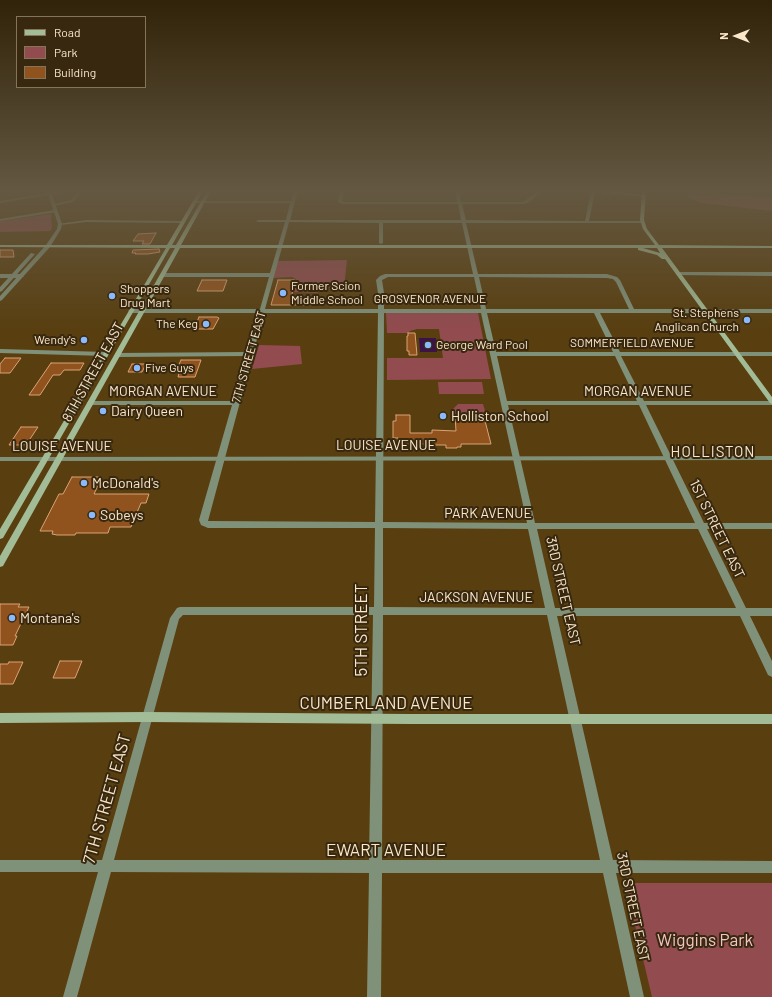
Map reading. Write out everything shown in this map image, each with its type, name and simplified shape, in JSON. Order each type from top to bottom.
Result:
[{"type":"main road","name":"8TH STREET EAST","points":[[0,536],[175,238]]},
{"type":"main road","name":"8TH STREET EAST","points":[[0,564],[163,275],[182,238]]},
{"type":"main road","points":[[651,238],[772,403]]},
{"type":"main road","points":[[0,245],[656,245],[772,243]]},
{"type":"main road","points":[[280,245],[381,244],[615,247],[656,245],[772,247]]},
{"type":"main road","points":[[615,247],[645,250],[659,254],[670,262]]},
{"type":"main road","points":[[117,335],[112,354],[118,355]]},
{"type":"main road","points":[[13,541],[10,529],[21,507],[23,497]]},
{"type":"main road","name":"CUMBERLAND AVENUE","points":[[0,718],[772,719]]},
{"type":"street","points":[[0,290],[52,238]]},
{"type":"street","name":"7TH STREET EAST","points":[[204,523],[202,520],[282,238]]},
{"type":"street","points":[[381,238],[381,244]]},
{"type":"street","name":"3RD STREET EAST","points":[[467,238],[637,997]]},
{"type":"street","points":[[0,299],[21,276],[45,245]]},
{"type":"street","points":[[163,275],[272,274]]},
{"type":"street","points":[[679,274],[772,274]]},
{"type":"street","name":"5TH STREET","points":[[374,997],[380,458],[381,310],[379,280],[386,275],[475,276]]},
{"type":"street","points":[[0,276],[21,276]]},
{"type":"street","points":[[475,276],[607,276],[618,281],[632,310]]},
{"type":"street","name":"1ST STREET EAST","points":[[596,310],[772,672]]},
{"type":"street","name":"GROSVENOR AVENUE","points":[[131,311],[772,311]]},
{"type":"street","points":[[0,351],[106,354]]},
{"type":"street","points":[[118,355],[250,354]]},
{"type":"street","name":"SOMMERFIELD AVENUE","points":[[493,354],[772,354]]},
{"type":"street","name":"MORGAN AVENUE","points":[[90,404],[235,403]]},
{"type":"street","name":"MORGAN AVENUE","points":[[504,404],[772,403]]},
{"type":"street","name":"LOUISE AVENUE","points":[[0,459],[772,458]]},
{"type":"street","name":"PARK AVENUE","points":[[204,523],[208,525],[379,526],[772,526]]},
{"type":"street","name":"7TH STREET EAST","points":[[70,997],[175,618],[180,611]]},
{"type":"street","name":"JACKSON AVENUE","points":[[180,611],[772,612]]},
{"type":"street","name":"EWART AVENUE","points":[[0,866],[772,868]]},
{"type":"green space","points":[[347,260],[344,288],[323,287],[317,293],[293,292],[296,279],[292,277],[272,278],[276,261]]},
{"type":"green space","points":[[386,313],[478,313],[491,379],[387,380],[387,358],[443,358],[439,329],[417,329],[408,333],[387,333]]},
{"type":"green space","points":[[259,345],[300,346],[302,364],[252,369]]},
{"type":"green space","points":[[438,382],[482,382],[484,394],[439,394]]},
{"type":"green space","points":[[458,404],[483,404],[486,414],[454,414],[453,409]]},
{"type":"green space","name":"Wiggins Park","points":[[625,883],[772,883],[772,997],[652,997]]},
{"type":"shaded area","name":"George Ward Pool","points":[[419,338],[436,338],[437,352],[420,352]]},
{"type":"building","points":[[135,238],[154,238],[150,244],[142,244],[144,241],[133,241]]},
{"type":"building","points":[[159,249],[160,252],[148,254],[132,253],[133,250]]},
{"type":"building","points":[[0,250],[13,250],[14,257],[0,257]]},
{"type":"building","points":[[202,280],[227,280],[223,291],[197,291]]},
{"type":"building","name":"Former Scion Middle School","points":[[278,280],[295,280],[291,299],[314,299],[313,305],[271,305]]},
{"type":"building","name":"The Keg","points":[[199,317],[219,318],[213,329],[194,329]]},
{"type":"building","name":"George Ward Pool","points":[[408,333],[415,333],[417,355],[409,355],[409,351],[407,351]]},
{"type":"building","points":[[5,358],[21,358],[10,373],[0,373],[0,364]]},
{"type":"building","points":[[181,360],[201,360],[195,377],[178,377],[179,373],[176,371]]},
{"type":"building","points":[[51,363],[84,363],[80,370],[64,370],[60,375],[53,375],[40,395],[29,395]]},
{"type":"building","name":"Five Guys","points":[[132,364],[146,364],[142,372],[128,372]]},
{"type":"building","name":"Holliston School","points":[[396,415],[410,415],[410,433],[432,433],[432,430],[456,431],[455,416],[484,417],[491,444],[461,444],[461,447],[446,448],[446,445],[403,444],[402,441],[398,441],[398,438],[393,438],[393,421],[396,421]]},
{"type":"building","points":[[21,427],[38,427],[26,445],[9,445]]},
{"type":"building","name":"Sobeys","points":[[72,477],[102,477],[94,494],[149,494],[146,503],[141,503],[131,527],[110,527],[108,533],[76,533],[75,535],[57,535],[52,534],[53,531],[40,531],[59,494],[63,494]]},
{"type":"building","name":"Montana's","points":[[0,604],[20,604],[18,607],[29,607],[15,636],[17,636],[13,645],[0,645]]},
{"type":"building","points":[[60,661],[82,661],[75,678],[53,678]]},
{"type":"building","points":[[9,662],[23,662],[13,684],[0,684],[0,664],[8,664]]},
{"type":"place","name":"Former Scion Middle School","points":[[283,293]]},
{"type":"place","name":"Shoppers Drug Mart","points":[[112,296]]},
{"type":"place","name":"St. Stephens Anglican Church","points":[[747,320]]},
{"type":"place","name":"The Keg","points":[[206,324]]},
{"type":"place","name":"Wendy's","points":[[84,340]]},
{"type":"place","name":"George Ward Pool","points":[[428,345]]},
{"type":"place","name":"Five Guys","points":[[137,368]]},
{"type":"place","name":"Dairy Queen","points":[[103,411]]},
{"type":"place","name":"Holliston School","points":[[443,416]]},
{"type":"place","name":"McDonald's","points":[[84,483]]},
{"type":"place","name":"Sobeys","points":[[92,515]]},
{"type":"place","name":"Montana's","points":[[12,618]]},
{"type":"district","name":"HOLLISTON","points":[[713,452]]}]
